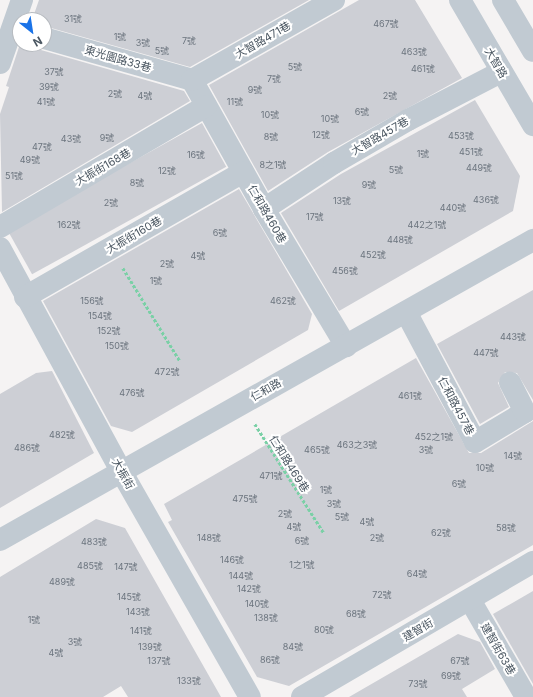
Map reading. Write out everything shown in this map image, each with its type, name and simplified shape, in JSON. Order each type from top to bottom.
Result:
[{"type":"street","points":[[20,12],[22,0]]},
{"type":"street","name":"大智路471巷","points":[[192,80],[334,0]]},
{"type":"street","name":"大智路","points":[[460,0],[533,125]]},
{"type":"street","points":[[503,0],[533,51]]},
{"type":"street","points":[[0,63],[12,38]]},
{"type":"street","name":"東光園路33巷","points":[[52,40],[192,80]]},
{"type":"street","name":"大智路457巷","points":[[264,209],[334,163],[388,132],[502,72]]},
{"type":"street","name":"仁和路460巷","points":[[192,80],[264,209],[346,346]]},
{"type":"street","name":"大振街168巷","points":[[0,227],[206,106]]},
{"type":"street","name":"大振街160巷","points":[[25,298],[243,172]]},
{"type":"street","name":"仁和路","points":[[0,540],[533,240]]},
{"type":"street","name":"大振街","points":[[0,248],[25,298],[121,471],[250,697]]},
{"type":"street","name":"仁和路457巷","points":[[406,312],[475,442],[525,412],[510,383]]},
{"type":"street","name":"建智街","points":[[302,697],[533,562]]},
{"type":"street","name":"建智街63巷","points":[[470,600],[526,697]]},
{"type":"path","points":[[111,248],[180,361]]},
{"type":"path","name":"仁和路469巷","points":[[242,403],[324,533]]},
{"type":"building","points":[[39,0],[309,0],[190,67],[52,28],[52,12],[35,12]]},
{"type":"building","points":[[359,0],[415,0],[462,78],[328,152],[268,191],[209,85]]},
{"type":"building","points":[[17,52],[48,52],[184,91],[190,101],[2,212],[0,114],[9,87],[6,86]]},
{"type":"building","points":[[475,100],[520,176],[513,211],[339,311],[281,213],[341,174]]},
{"type":"building","points":[[202,123],[226,167],[32,274],[8,231]]},
{"type":"building","points":[[239,189],[312,314],[308,330],[132,432],[111,426],[43,301]]},
{"type":"building","points":[[533,290],[533,400],[517,373],[505,372],[498,383],[509,407],[480,424],[437,344]]},
{"type":"building","points":[[416,358],[469,453],[481,453],[533,421],[533,545],[289,686],[257,677],[168,522],[172,520],[164,504]]},
{"type":"building","points":[[52,371],[94,453],[0,508],[0,394],[36,373]]},
{"type":"building","points":[[96,519],[125,528],[221,697],[128,697],[121,686],[103,697],[0,697],[0,577]]},
{"type":"building","points":[[533,591],[533,684],[493,614]]},
{"type":"building","points":[[458,634],[480,642],[495,669],[462,689],[467,697],[349,697]]}]
